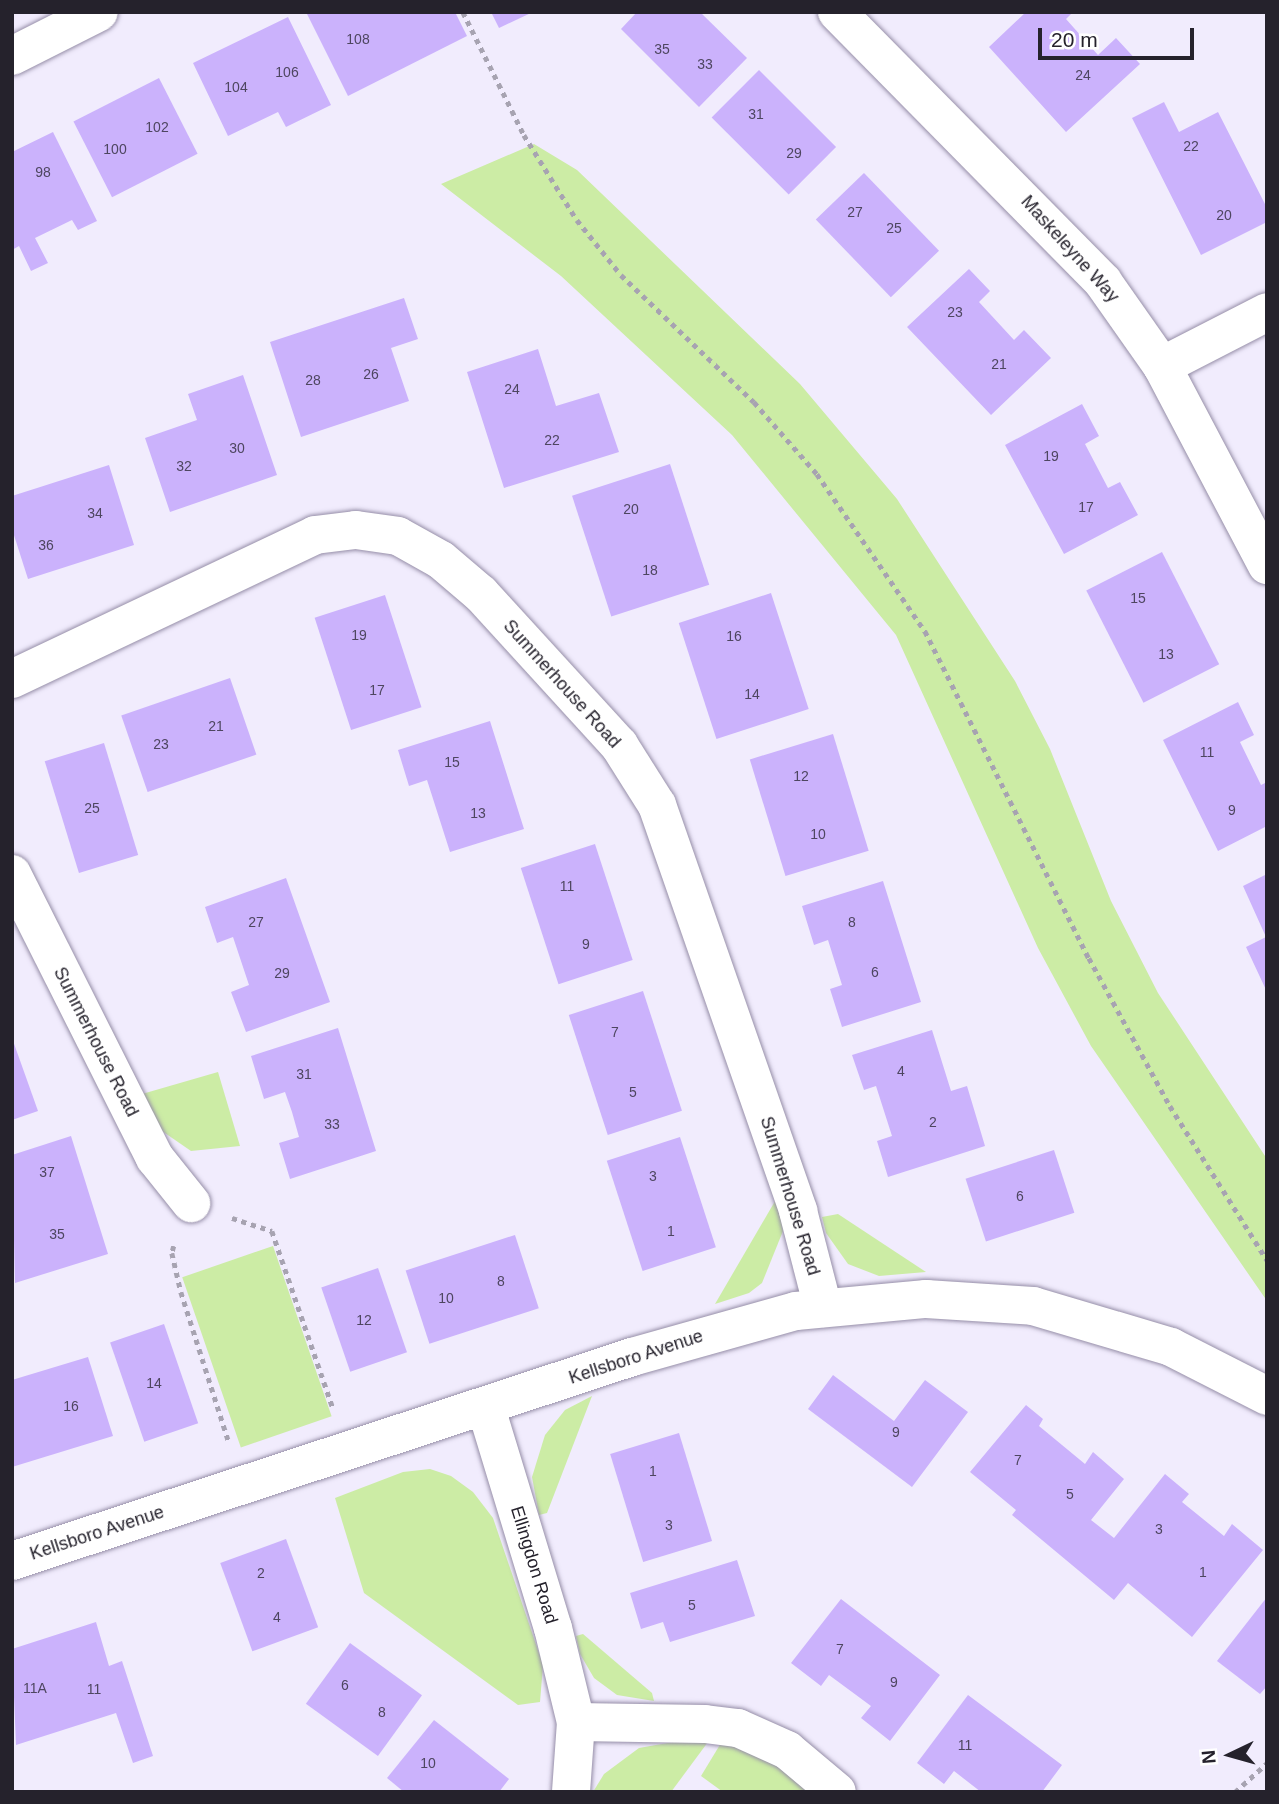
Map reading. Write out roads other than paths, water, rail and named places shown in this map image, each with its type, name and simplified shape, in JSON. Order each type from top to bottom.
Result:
[{"type":"street","points":[[12,56],[99,12]]},
{"type":"street","name":"Maskeleyne Way","points":[[838,12],[1058,231],[1104,282],[1162,366],[1267,565]]},
{"type":"street","points":[[1162,366],[1267,312]]},
{"type":"street","name":"Summerhouse Road","points":[[12,679],[315,535],[356,530],[398,536],[441,560],[481,594],[619,745],[657,805],[797,1211],[824,1308]]},
{"type":"street","name":"Summerhouse Road","points":[[12,874],[155,1158],[191,1203]]},
{"type":"street","name":"Kellsboro Avenue","points":[[12,1561],[716,1332],[824,1308],[926,1299],[1034,1306],[1171,1347],[1267,1396]]},
{"type":"street","name":"Ellingdon Road","points":[[486,1408],[553,1628],[576,1722],[571,1792]]},
{"type":"street","points":[[576,1722],[705,1724],[738,1728],[787,1750],[837,1792]]}]
